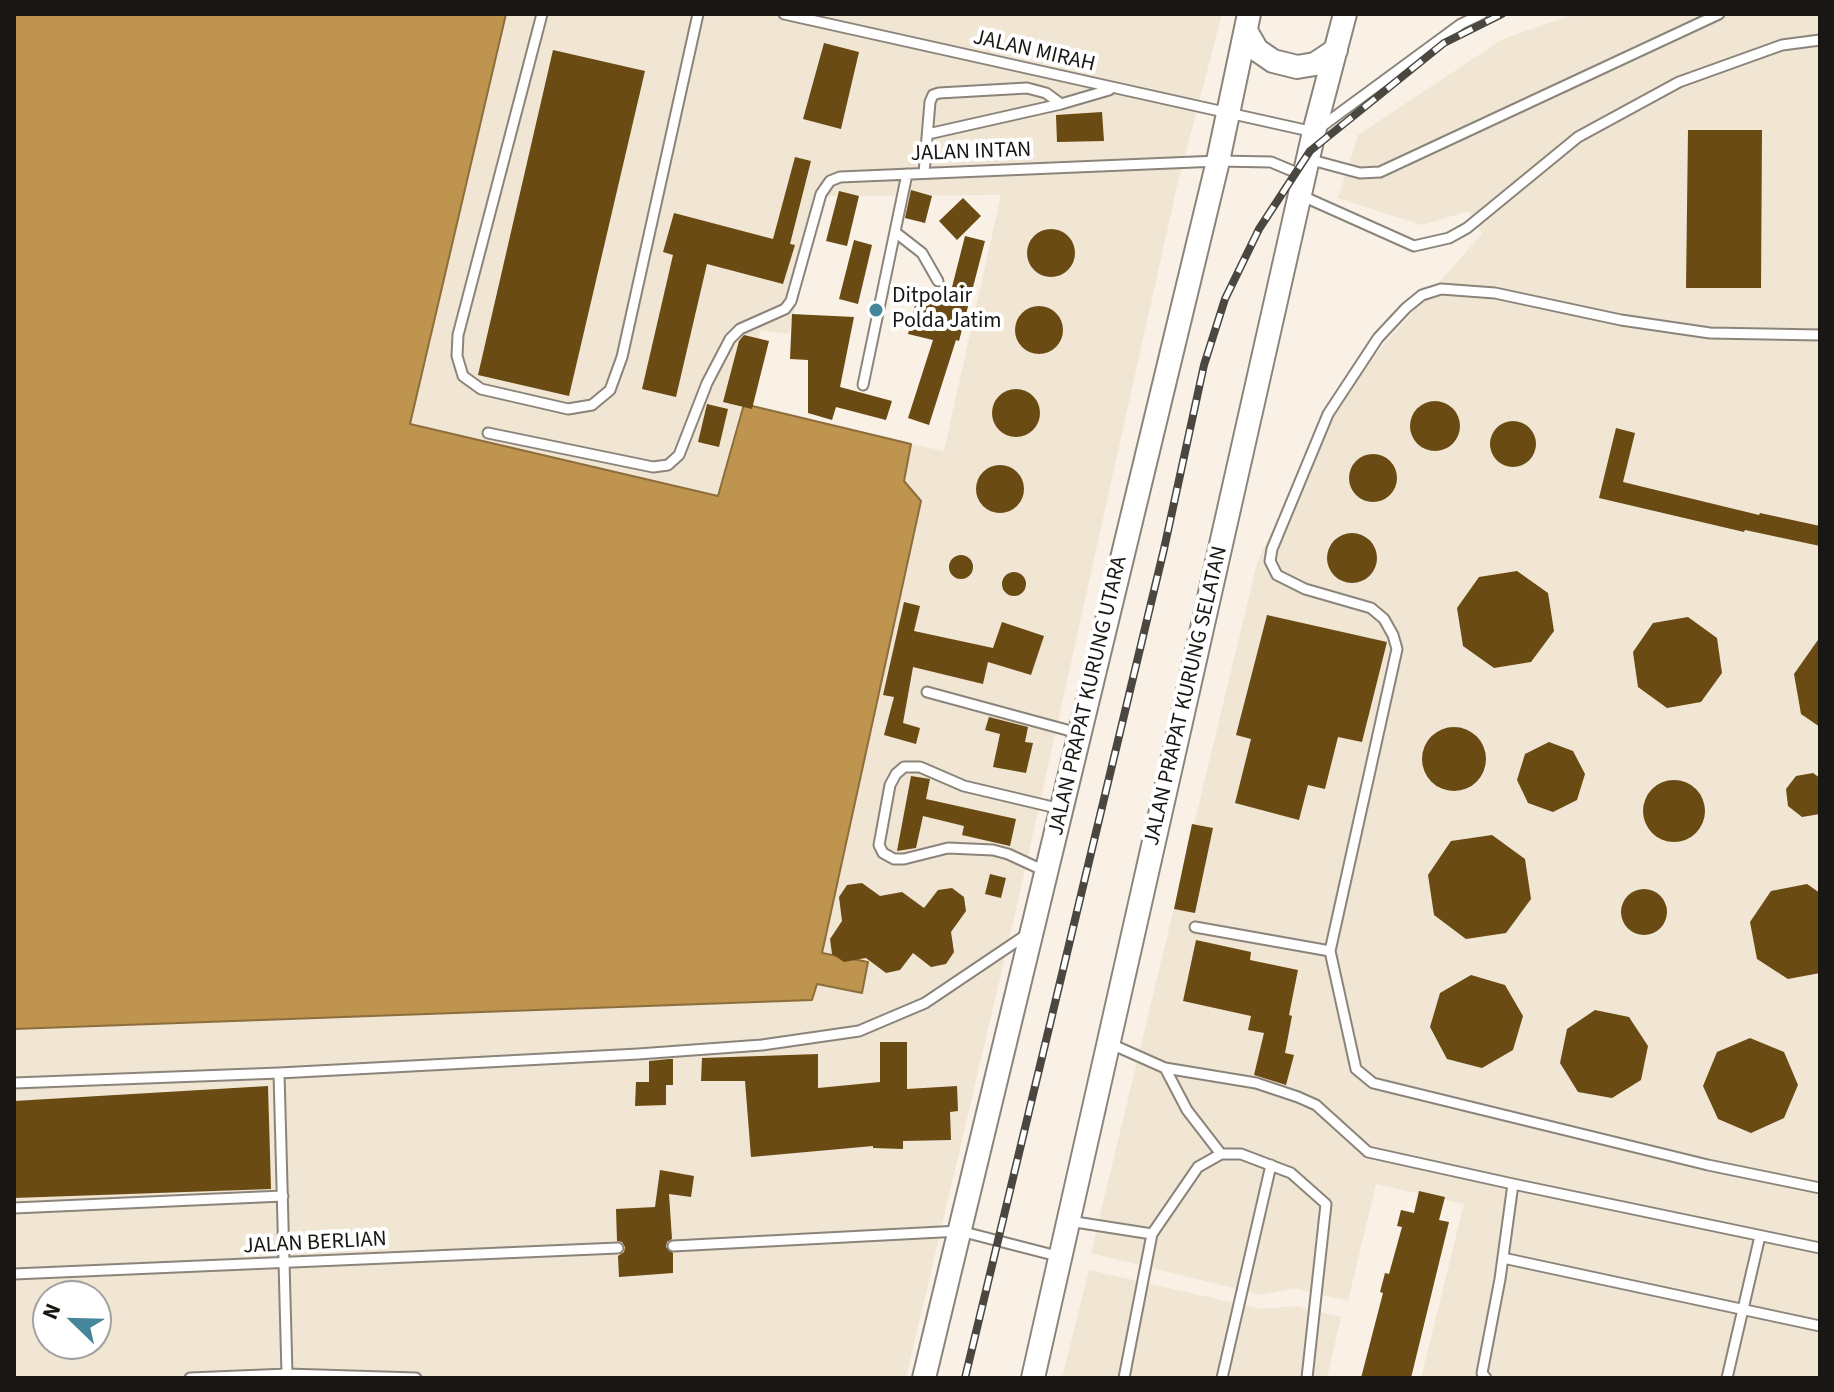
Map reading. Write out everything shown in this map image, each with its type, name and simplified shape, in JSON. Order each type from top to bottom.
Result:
[{"type":"street","name":"JALAN PRAPAT KURUNG SELATAN","points":[[1033,1378],[1341,18]]},
{"type":"street","points":[[1246,20],[1257,50],[1273,61],[1297,67],[1315,64],[1336,50]]},
{"type":"street","name":"JALAN PRAPAT KURUNG UTARA","points":[[924,1378],[1218,161],[1246,20]]},
{"type":"lane","points":[[542,14],[458,335],[457,356],[463,376],[481,389],[568,409],[592,405],[610,390],[622,357],[698,14]]},
{"type":"lane","name":"JALAN MIRAH","points":[[784,14],[812,16],[1113,89],[1314,132]]},
{"type":"lane","points":[[1314,132],[1461,24],[1482,14]]},
{"type":"lane","points":[[1304,177],[1380,172],[1719,14]]},
{"type":"lane","points":[[1304,177],[1414,246],[1449,238],[1467,228],[1578,137],[1679,82],[1782,45],[1820,40]]},
{"type":"lane","points":[[924,173],[933,95],[1027,88],[1046,93],[1061,104]]},
{"type":"lane","points":[[928,134],[1113,89]]},
{"type":"lane","name":"JALAN INTAN","points":[[488,433],[653,467],[668,465],[679,455],[707,383],[730,339],[740,329],[785,309],[791,301],[821,194],[830,181],[840,177],[1218,161],[1271,162],[1304,177]]},
{"type":"lane","points":[[863,385],[907,174]]},
{"type":"lane","points":[[895,232],[922,253],[938,281]]},
{"type":"lane","points":[[1820,335],[1710,333],[1621,320],[1495,293],[1441,289],[1422,295],[1378,338],[1328,414],[1272,549],[1270,561],[1277,575],[1305,589],[1371,608],[1384,619],[1397,649],[1330,951],[1356,1069],[1373,1083],[1708,1165],[1820,1188]]},
{"type":"lane","points":[[927,692],[1080,733]]},
{"type":"lane","points":[[1047,872],[993,850],[948,848],[904,859],[894,859],[883,853],[879,845],[890,785],[904,767],[920,767],[964,786],[1062,809]]},
{"type":"lane","points":[[1195,927],[1330,951]]},
{"type":"lane","points":[[14,1083],[279,1073],[762,1045],[859,1031],[925,1003],[1033,931]]},
{"type":"lane","points":[[1108,1043],[1165,1068],[1256,1083],[1298,1097],[1316,1105],[1368,1152],[1820,1248]]},
{"type":"lane","points":[[1165,1068],[1187,1110],[1221,1154]]},
{"type":"lane","points":[[279,1073],[287,1374]]},
{"type":"lane","points":[[1124,1378],[1152,1234],[1198,1167],[1221,1154],[1241,1154],[1291,1173],[1326,1204],[1307,1378]]},
{"type":"lane","points":[[1222,1378],[1271,1165]]},
{"type":"lane","points":[[1486,1378],[1482,1373],[1513,1184]]},
{"type":"lane","points":[[14,1208],[283,1196]]},
{"type":"lane","points":[[1069,1221],[1152,1234]]},
{"type":"lane","points":[[673,1246],[960,1231],[1061,1257]]},
{"type":"lane","points":[[1728,1378],[1760,1236]]},
{"type":"lane","name":"JALAN BERLIAN","points":[[14,1274],[618,1248]]},
{"type":"lane","points":[[1503,1258],[1820,1326]]},
{"type":"lane","points":[[190,1378],[287,1374],[416,1378]]},
{"type":"shaded area","points":[[14,14],[506,14],[410,424],[718,496],[744,404],[911,444],[904,481],[921,501],[822,953],[868,962],[862,993],[817,984],[812,1000],[14,1029]]},
{"type":"shaded area","points":[[506,14],[1222,14],[1178,182],[1016,910],[906,1378],[14,1378],[14,1029],[812,999],[921,501],[904,481],[911,444],[944,451],[1001,195],[822,196],[789,334],[761,330],[718,496],[409,424]]},
{"type":"shaded area","points":[[1575,14],[1820,14],[1820,1378],[1421,1378],[1464,1204],[1376,1184],[1348,1301],[1294,1288],[1261,1295],[1091,1253],[1257,563],[1294,483],[1353,379],[1482,234],[1469,211],[1422,225],[1338,198],[1358,135],[1503,39]]},
{"type":"shaded area","points":[[1089,1270],[1261,1309],[1295,1306],[1341,1317],[1327,1378],[1062,1378]]},
{"type":"building","points":[[824,43],[859,52],[841,129],[803,119]]},
{"type":"building","points":[[553,50],[645,71],[569,396],[478,375]]},
{"type":"building","points":[[1102,112],[1104,141],[1057,142],[1056,115]]},
{"type":"building","points":[[1688,130],[1762,130],[1761,288],[1686,288]]},
{"type":"building","points":[[795,157],[811,161],[790,244],[795,245],[783,284],[707,264],[676,397],[642,389],[673,255],[663,252],[674,213],[773,239]]},
{"type":"building","points":[[911,190],[932,196],[925,223],[905,218]]},
{"type":"building","points":[[839,191],[859,196],[847,246],[826,241]]},
{"type":"building","points":[[963,198],[981,216],[957,240],[939,221]]},
{"type":"building","points":[[1051,229],[1068,236],[1075,253],[1068,270],[1051,277],[1034,270],[1027,253],[1034,236]]},
{"type":"building","points":[[965,236],[985,241],[959,341],[956,340],[929,425],[908,418],[933,340],[908,334],[919,289],[950,295]]},
{"type":"building","points":[[854,240],[872,245],[858,304],[839,299]]},
{"type":"building","points":[[1039,306],[1056,313],[1063,330],[1056,347],[1039,354],[1022,347],[1015,330],[1022,313]]},
{"type":"building","points":[[792,314],[854,317],[840,387],[892,401],[886,420],[836,407],[832,420],[808,413],[808,360],[790,359]]},
{"type":"building","points":[[744,335],[769,341],[752,409],[723,402],[739,341]]},
{"type":"building","points":[[1016,389],[1033,396],[1040,413],[1033,430],[1016,437],[999,430],[992,413],[999,396]]},
{"type":"building","points":[[1435,401],[1453,408],[1460,426],[1453,444],[1435,451],[1417,444],[1410,426],[1417,408]]},
{"type":"building","points":[[707,404],[728,409],[719,447],[698,442]]},
{"type":"building","points":[[1513,421],[1529,428],[1536,444],[1529,460],[1513,467],[1497,460],[1490,444],[1497,428]]},
{"type":"building","points":[[1616,428],[1635,433],[1623,482],[1759,515],[1820,526],[1820,546],[1744,532],[1599,498]]},
{"type":"building","points":[[1373,454],[1390,461],[1397,478],[1390,495],[1373,502],[1356,495],[1349,478],[1356,461]]},
{"type":"building","points":[[1000,465],[1017,472],[1024,489],[1017,506],[1000,513],[983,506],[976,489],[983,472]]},
{"type":"building","points":[[1352,533],[1370,540],[1377,558],[1370,576],[1352,583],[1334,576],[1327,558],[1334,540]]},
{"type":"building","points":[[961,555],[972,562],[973,567],[966,578],[961,579],[950,572],[949,567],[956,556]]},
{"type":"building","points":[[1517,571],[1548,593],[1554,631],[1531,662],[1494,668],[1463,646],[1457,608],[1479,577]]},
{"type":"building","points":[[1014,572],[1025,579],[1026,584],[1019,595],[1014,596],[1003,589],[1002,584],[1009,573]]},
{"type":"building","points":[[904,602],[920,606],[914,631],[993,648],[1002,622],[1044,636],[1031,675],[988,662],[983,684],[913,667],[903,723],[920,728],[916,744],[884,735],[894,697],[883,695]]},
{"type":"building","points":[[1267,615],[1387,642],[1362,742],[1338,737],[1325,789],[1308,785],[1299,820],[1235,803],[1251,739],[1236,735]]},
{"type":"building","points":[[1688,617],[1717,638],[1722,673],[1701,702],[1667,708],[1638,687],[1633,652],[1653,623]]},
{"type":"building","points":[[1820,637],[1820,727],[1801,714],[1794,674]]},
{"type":"building","points":[[989,717],[1028,727],[1025,742],[1033,743],[1026,773],[993,767],[1000,734],[985,730]]},
{"type":"building","points":[[1448,727],[1460,727],[1477,736],[1484,747],[1484,771],[1477,782],[1460,791],[1448,791],[1436,786],[1427,777],[1422,765],[1422,753],[1427,741],[1436,732]]},
{"type":"building","points":[[1549,742],[1573,751],[1585,774],[1577,800],[1553,812],[1528,803],[1517,780],[1525,754]]},
{"type":"building","points":[[1813,773],[1820,778],[1820,814],[1802,817],[1788,806],[1786,789],[1796,776]]},
{"type":"building","points":[[911,776],[930,779],[926,799],[1016,819],[1010,846],[962,835],[964,826],[923,816],[916,848],[897,851]]},
{"type":"building","points":[[1668,780],[1680,780],[1696,789],[1703,799],[1703,823],[1696,833],[1680,842],[1668,842],[1648,828],[1643,817],[1643,805],[1657,785]]},
{"type":"building","points":[[1192,824],[1213,828],[1195,913],[1174,909]]},
{"type":"building","points":[[1492,835],[1525,859],[1531,899],[1506,933],[1466,939],[1434,915],[1428,875],[1451,841]]},
{"type":"building","points":[[990,874],[1006,878],[1001,898],[985,894]]},
{"type":"building","points":[[862,883],[880,896],[902,892],[924,908],[938,890],[952,888],[964,897],[966,911],[951,932],[954,952],[946,964],[931,967],[913,953],[900,970],[886,973],[866,958],[844,962],[832,954],[830,939],[842,921],[839,897],[847,885]]},
{"type":"building","points":[[1807,884],[1820,893],[1820,973],[1788,979],[1757,959],[1750,922],[1771,891]]},
{"type":"building","points":[[1644,889],[1660,896],[1667,912],[1660,928],[1644,935],[1628,928],[1621,912],[1628,896]]},
{"type":"building","points":[[1196,940],[1251,952],[1250,960],[1298,970],[1285,1053],[1294,1055],[1286,1085],[1254,1075],[1264,1033],[1248,1030],[1251,1016],[1183,1001]]},
{"type":"building","points":[[1471,975],[1505,985],[1523,1016],[1513,1050],[1482,1068],[1447,1059],[1430,1027],[1440,993]]},
{"type":"building","points":[[1595,1010],[1629,1017],[1648,1046],[1641,1080],[1612,1098],[1578,1092],[1560,1063],[1567,1029]]},
{"type":"building","points":[[1750,1038],[1784,1052],[1798,1085],[1784,1118],[1751,1133],[1718,1119],[1703,1086],[1717,1052]]},
{"type":"building","points":[[880,1042],[907,1042],[907,1089],[957,1086],[958,1111],[950,1112],[951,1140],[903,1141],[903,1149],[873,1146],[751,1157],[745,1081],[701,1081],[702,1058],[818,1054],[818,1088],[880,1082]]},
{"type":"building","points":[[673,1059],[673,1085],[666,1085],[666,1105],[635,1106],[636,1082],[649,1082],[649,1061]]},
{"type":"building","points":[[268,1086],[271,1189],[14,1198],[14,1101]]},
{"type":"building","points":[[660,1170],[694,1176],[691,1197],[669,1194],[672,1239],[666,1247],[673,1253],[673,1273],[619,1277],[618,1256],[625,1247],[617,1241],[616,1209],[655,1207]]},
{"type":"building","points":[[1419,1191],[1445,1197],[1439,1220],[1449,1222],[1411,1378],[1361,1378],[1383,1293],[1380,1292],[1385,1273],[1389,1274],[1402,1227],[1397,1226],[1401,1210],[1414,1213]]},
{"type":"railway","points":[[965,1378],[1164,549],[1204,365],[1225,299],[1259,229],[1310,151],[1444,43],[1502,14]]},
{"type":"place","name":"Ditpolair Polda Jatim","points":[[876,310]]}]
